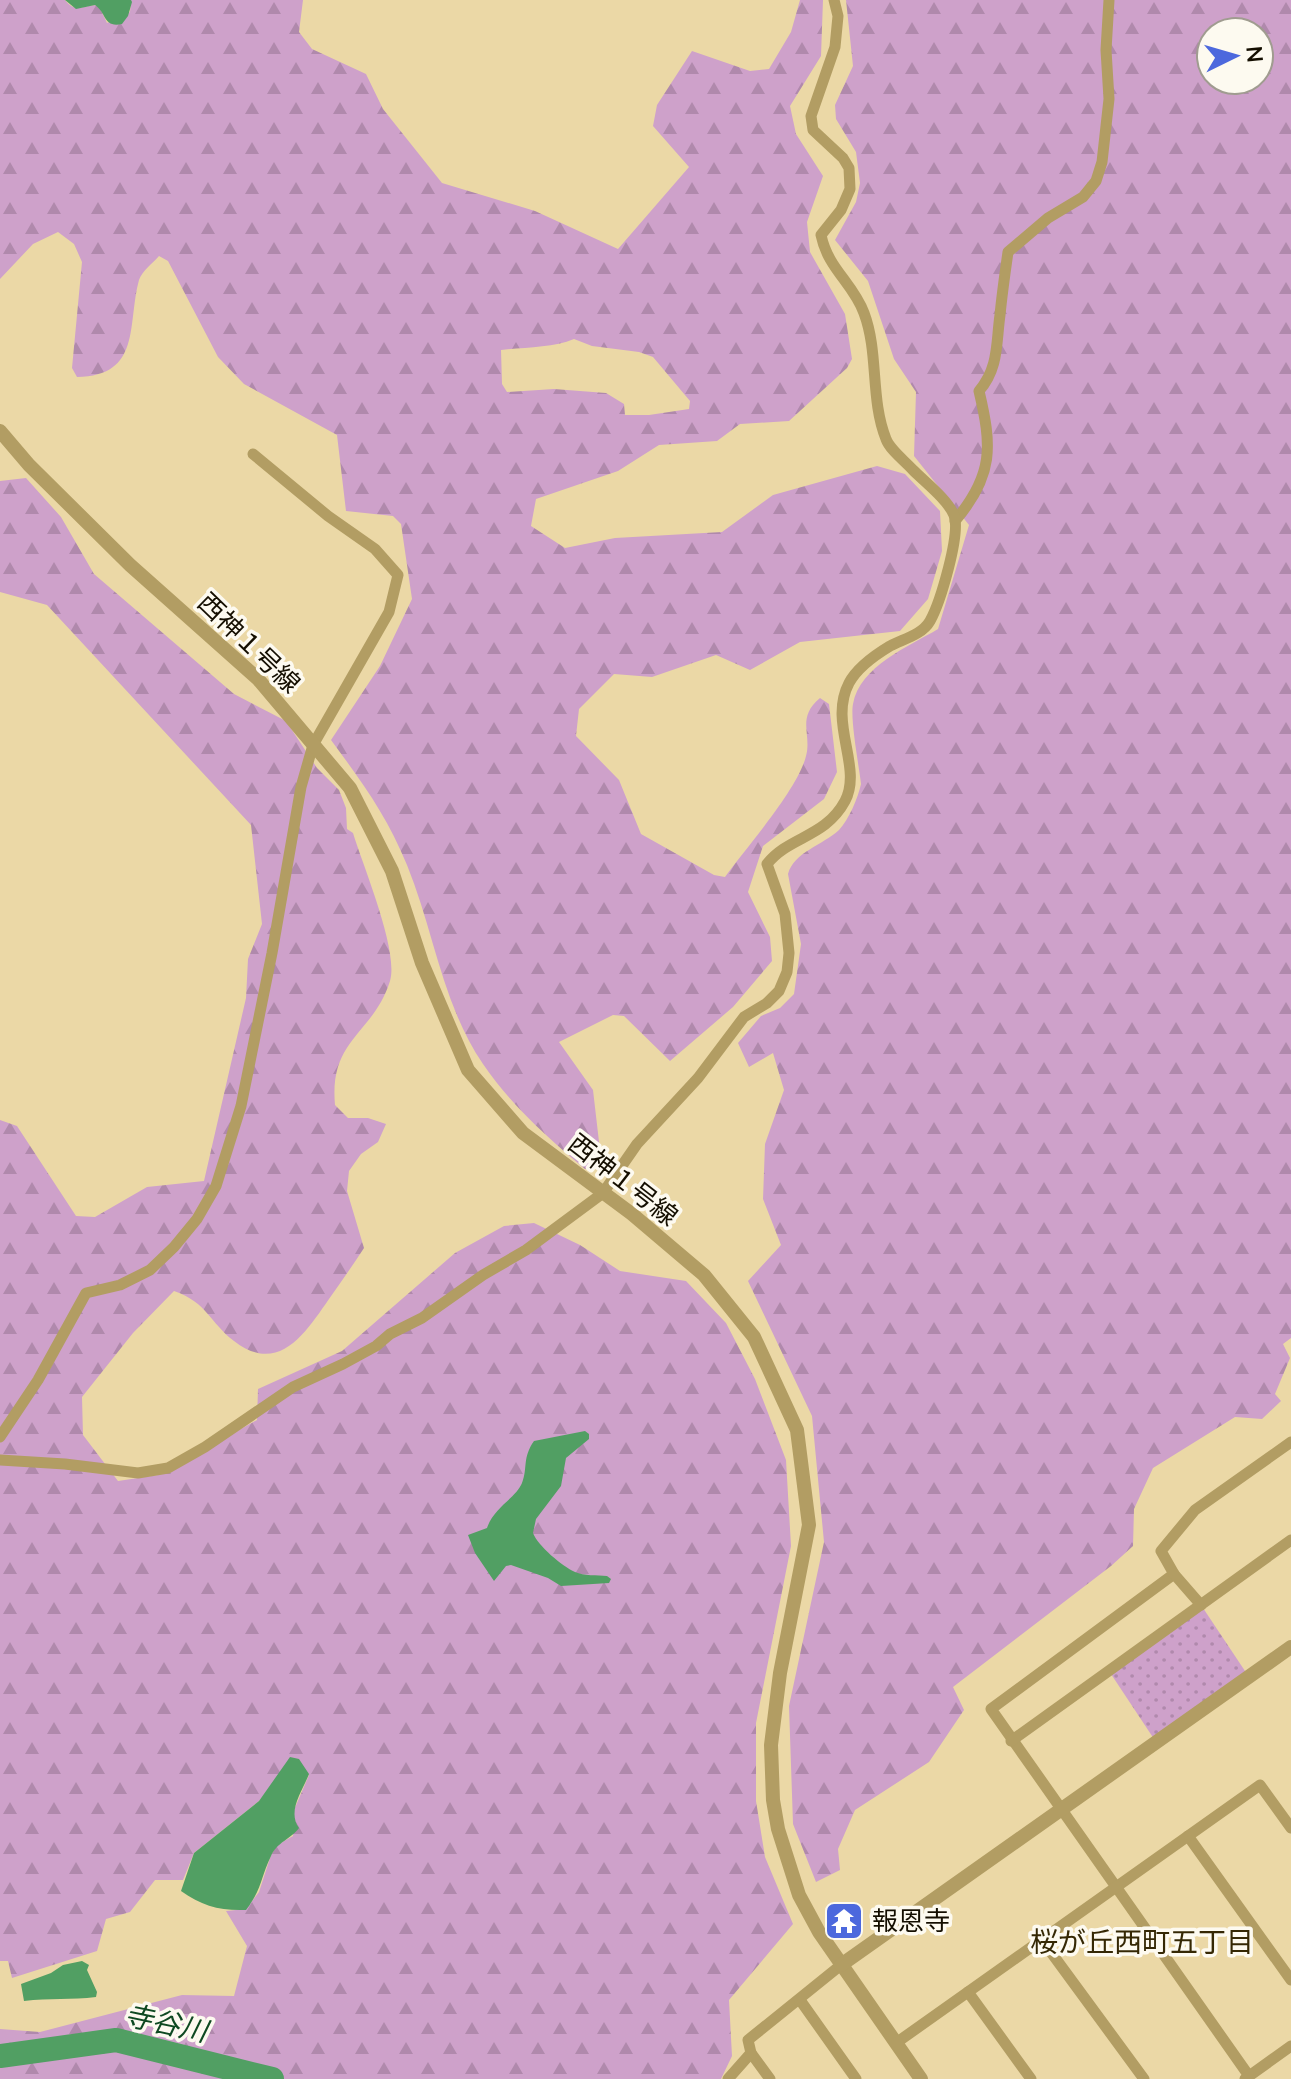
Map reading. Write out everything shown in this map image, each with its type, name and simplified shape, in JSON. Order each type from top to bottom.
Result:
[{"type":"street","points":[[834,0],[838,16],[835,47],[811,116],[813,130],[843,158],[849,168],[850,189],[841,210],[821,235],[825,254],[864,313],[886,442],[945,503],[955,521]]},
{"type":"street","points":[[0,1460],[138,1473],[168,1468],[205,1447],[293,1387],[376,1346],[390,1334],[422,1318],[483,1275],[526,1250],[603,1193],[637,1144],[698,1078],[744,1017],[767,1003],[779,991],[787,972],[789,953],[785,914],[767,864],[772,855],[815,833],[832,819],[846,799],[850,785],[841,711],[850,680],[868,661],[930,621],[942,592],[953,550],[955,521],[984,476],[989,456],[979,391],[999,346],[999,319],[1008,252],[1048,218],[1083,197],[1099,172],[1109,99],[1106,50],[1109,0]]},
{"type":"street","name":"西神１号線","points":[[0,431],[29,465],[130,565],[258,679],[350,788],[392,871],[422,963],[468,1070],[523,1133],[704,1275],[754,1337],[797,1430],[809,1525],[780,1673],[771,1745],[773,1800],[778,1829],[799,1895],[819,1932],[921,2079]]},
{"type":"street","points":[[0,1437],[38,1380],[86,1293],[120,1285],[150,1270],[197,1219],[216,1186],[241,1106],[301,787],[313,745],[389,612],[398,575],[375,549],[328,516],[253,454]]},
{"type":"street","points":[[1201,1605],[1174,1574],[1161,1551],[1195,1510],[1291,1442]]},
{"type":"street","points":[[1011,1741],[1291,1540]]},
{"type":"street","points":[[1174,1574],[991,1709],[1247,2077],[1291,2046]]},
{"type":"street","points":[[770,2079],[751,2053],[748,2040],[841,1965],[1291,1647]]},
{"type":"street","points":[[896,2043],[1260,1785],[1291,1828]]},
{"type":"street","points":[[1188,1836],[1291,1980]]},
{"type":"street","points":[[1042,1940],[1144,2079]]},
{"type":"street","points":[[968,1992],[1031,2079]]},
{"type":"street","points":[[800,2000],[856,2079]]},
{"type":"street","points":[[728,2079],[751,2053]]},
{"type":"green space","points":[[0,0],[65,0],[79,8],[95,5],[100,8],[107,23],[130,12],[131,0],[303,0],[299,32],[312,49],[366,74],[383,109],[442,183],[535,211],[618,249],[689,167],[653,126],[657,105],[692,51],[750,71],[769,69],[791,32],[800,0],[823,0],[821,56],[790,106],[796,134],[823,176],[807,222],[810,252],[845,314],[852,359],[847,368],[789,421],[740,424],[717,441],[659,445],[618,471],[536,499],[531,526],[565,548],[615,538],[722,532],[773,495],[877,466],[905,474],[940,511],[942,551],[928,599],[900,631],[800,642],[750,670],[716,655],[652,677],[614,674],[579,709],[576,736],[619,780],[641,834],[714,875],[725,877],[793,785],[806,756],[809,712],[820,698],[829,704],[837,772],[824,799],[763,846],[748,892],[770,937],[772,961],[733,1007],[670,1061],[624,1016],[613,1015],[559,1042],[593,1090],[601,1159],[595,1167],[585,1169],[544,1133],[483,1064],[469,1041],[448,992],[399,847],[373,800],[331,740],[380,666],[412,599],[401,524],[393,516],[346,511],[337,435],[244,384],[218,357],[168,261],[159,256],[140,277],[128,345],[122,357],[112,368],[77,377],[72,368],[82,262],[74,244],[58,232],[33,244],[0,279]],"holes":[[[574,339],[592,346],[639,352],[653,357],[690,401],[689,409],[625,415],[624,404],[606,393],[554,389],[507,392],[502,384],[501,350],[548,346]]]},
{"type":"green space","points":[[846,0],[1291,0],[1291,1338],[1283,1344],[1290,1358],[1275,1394],[1281,1401],[1262,1419],[1235,1417],[1153,1468],[1134,1509],[1133,1546],[953,1687],[964,1710],[929,1762],[855,1810],[838,1849],[840,1870],[816,1882],[793,1824],[789,1706],[824,1542],[812,1416],[748,1281],[781,1245],[763,1199],[765,1144],[784,1090],[773,1053],[749,1067],[738,1043],[761,1016],[780,1008],[794,994],[801,944],[788,874],[796,860],[839,830],[855,802],[861,784],[853,721],[857,691],[875,668],[938,629],[969,525],[914,456],[916,392],[894,359],[868,281],[835,240],[856,202],[860,183],[856,152],[836,119],[835,105],[853,66]]},
{"type":"green space","points":[[26,478],[61,517],[94,574],[234,694],[286,721],[317,768],[339,790],[346,808],[347,829],[353,833],[379,908],[391,967],[390,981],[383,999],[345,1051],[335,1083],[335,1105],[348,1118],[368,1118],[386,1124],[378,1142],[361,1154],[349,1171],[347,1191],[364,1248],[311,1324],[290,1346],[278,1352],[265,1354],[250,1351],[226,1334],[194,1301],[174,1291],[133,1333],[82,1397],[83,1435],[118,1481],[158,1475],[257,1420],[258,1389],[342,1351],[455,1253],[504,1226],[534,1223],[580,1245],[620,1271],[686,1281],[726,1323],[755,1379],[786,1460],[791,1546],[756,1723],[756,1801],[765,1857],[793,1924],[729,2000],[732,2056],[721,2079],[0,2079],[0,2029],[40,2032],[182,1995],[234,1996],[247,1946],[226,1911],[246,1909],[259,1892],[277,1845],[293,1836],[294,1810],[309,1775],[274,1783],[259,1801],[194,1853],[183,1880],[155,1880],[130,1912],[106,1919],[97,1951],[12,1978],[8,1961],[0,1961],[0,1120],[17,1126],[76,1216],[95,1217],[147,1187],[204,1181],[246,998],[248,959],[262,924],[251,825],[47,605],[0,592],[0,481]]},
{"type":"green space","points":[[1201,1605],[1249,1677],[1156,1742],[1109,1671]]},
{"type":"shaded area","points":[[65,0],[132,2],[128,16],[122,24],[116,25],[108,22],[95,5],[76,9]]},
{"type":"shaded area","points":[[585,1431],[589,1439],[566,1458],[561,1486],[536,1519],[533,1533],[545,1549],[564,1565],[586,1575],[607,1576],[611,1579],[609,1583],[561,1586],[511,1565],[506,1566],[494,1581],[475,1553],[468,1535],[487,1528],[495,1514],[519,1488],[534,1441]]},
{"type":"shaded area","points":[[290,1757],[299,1759],[309,1774],[295,1808],[299,1828],[274,1851],[246,1910],[212,1906],[181,1891],[194,1853],[259,1801]]},
{"type":"shaded area","points":[[82,1961],[89,1965],[87,1970],[97,1992],[96,1997],[24,2001],[21,1984],[63,1965]]},
{"type":"waterway","name":"寺谷川","points":[[0,2056],[116,2040],[272,2079]]},
{"type":"place","name":"報恩寺","points":[[844,1921]]},
{"type":"district","name":"桜が丘西町五丁目","points":[[1142,1942]]}]
